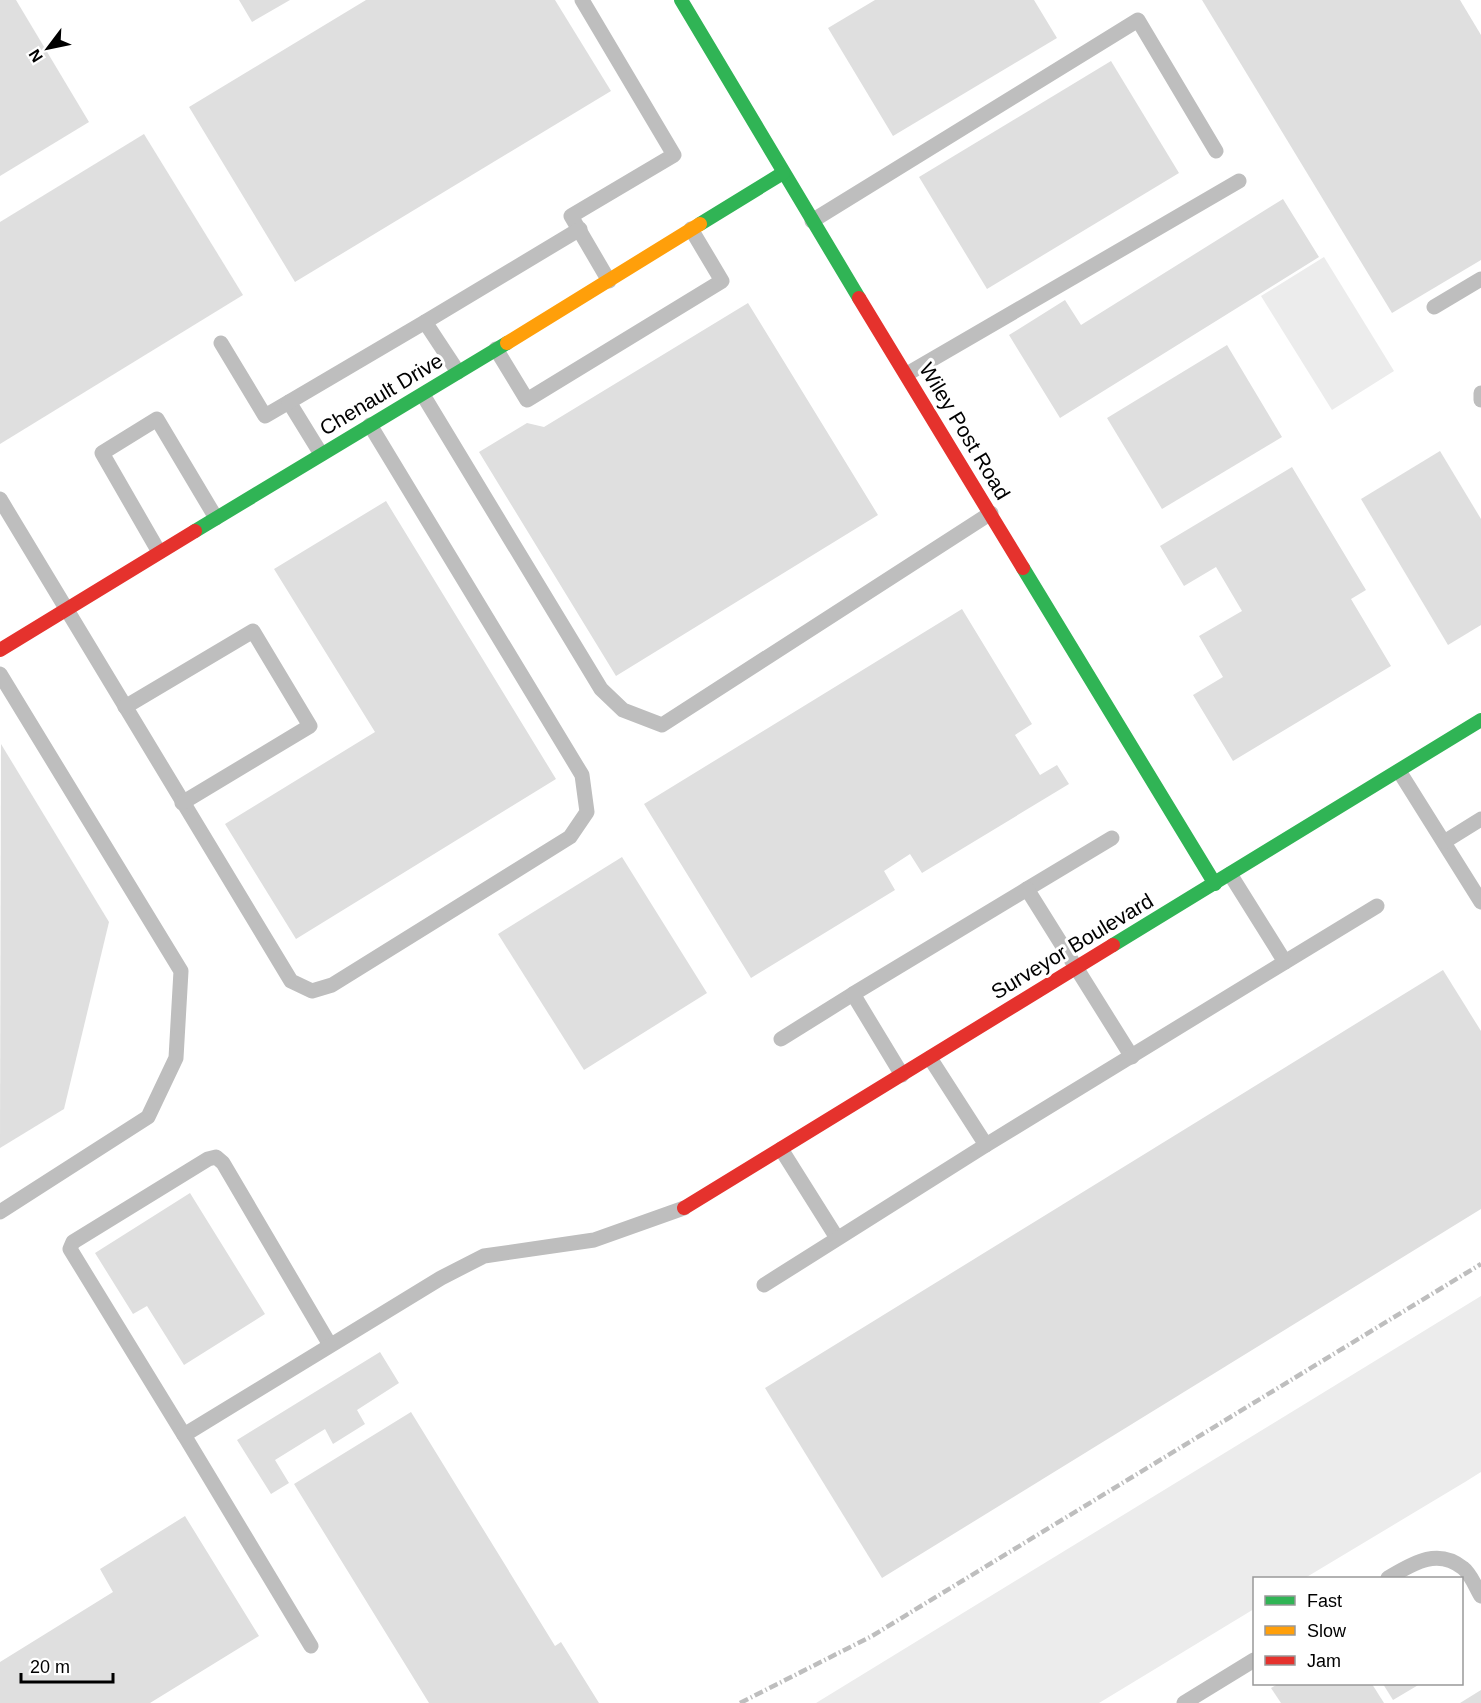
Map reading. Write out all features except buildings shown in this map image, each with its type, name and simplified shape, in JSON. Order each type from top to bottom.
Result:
[{"type":"street","name":"Wiley Post Road","points":[[681,0],[783,173],[1215,884]]},
{"type":"street","name":"Chenault Drive","points":[[0,650],[321,454],[423,395],[783,173]]},
{"type":"street","name":"Surveyor Boulevard","points":[[684,1208],[1481,720]]},
{"type":"lane","points":[[582,0],[674,155],[571,216],[609,280]]},
{"type":"lane","points":[[812,221],[1138,20],[1216,151]]},
{"type":"lane","points":[[907,374],[1239,181]]},
{"type":"lane","points":[[221,343],[266,416],[580,229]]},
{"type":"lane","points":[[496,350],[526,400],[722,281],[691,229]]},
{"type":"lane","points":[[1434,307],[1481,279]]},
{"type":"lane","points":[[425,322],[458,372]]},
{"type":"lane","points":[[1481,393],[1481,400]]},
{"type":"lane","points":[[423,395],[601,689],[623,710],[662,725],[991,513]]},
{"type":"lane","points":[[289,402],[321,454]]},
{"type":"lane","points":[[159,552],[102,453],[157,420],[216,518]]},
{"type":"lane","points":[[0,499],[124,708],[291,981],[312,991],[332,985],[570,837],[587,812],[582,775],[370,425]]},
{"type":"lane","points":[[124,708],[253,631],[310,726],[182,802]]},
{"type":"lane","points":[[0,674],[181,971],[176,1058],[148,1117],[0,1212]]},
{"type":"lane","points":[[1399,771],[1481,902]]},
{"type":"lane","points":[[1444,842],[1481,819]]},
{"type":"lane","points":[[781,1039],[1112,838]]},
{"type":"lane","points":[[1230,874],[1285,962]]},
{"type":"lane","points":[[1027,889],[1132,1057]]},
{"type":"lane","points":[[764,1285],[986,1145],[1377,906]]},
{"type":"lane","points":[[853,994],[902,1075]]},
{"type":"lane","points":[[930,1058],[986,1145]]},
{"type":"lane","points":[[781,1149],[837,1238]]},
{"type":"lane","points":[[311,1646],[70,1250],[73,1242],[208,1159],[216,1157],[223,1163],[330,1345]]},
{"type":"lane","points":[[184,1435],[441,1278],[484,1256],[594,1240],[684,1208]]},
{"type":"lane","points":[[1390,1577],[1413,1563],[1442,1557],[1464,1568],[1481,1596]]},
{"type":"lane","points":[[1184,1703],[1253,1661]]},
{"type":"shaded area","points":[[1324,257],[1394,371],[1332,410],[1261,296]]},
{"type":"shaded area","points":[[1481,1296],[1481,1472],[1465,1482],[1307,1577],[1253,1577],[1253,1610],[1099,1703],[816,1703]]},
{"type":"railway","points":[[740,1703],[872,1636],[1481,1264]]},
{"type":"traffic: fast","points":[[681,0],[859,298]]},
{"type":"traffic: fast","points":[[700,224],[783,173]]},
{"type":"traffic: fast","points":[[195,531],[507,343]]},
{"type":"traffic: fast","points":[[1023,568],[1215,884]]},
{"type":"traffic: fast","points":[[1113,945],[1481,720]]},
{"type":"traffic: slow","points":[[507,343],[700,224]]},
{"type":"traffic: jam","points":[[859,298],[1023,568]]},
{"type":"traffic: jam","points":[[0,650],[195,531]]},
{"type":"traffic: jam","points":[[684,1208],[1113,945]]}]
